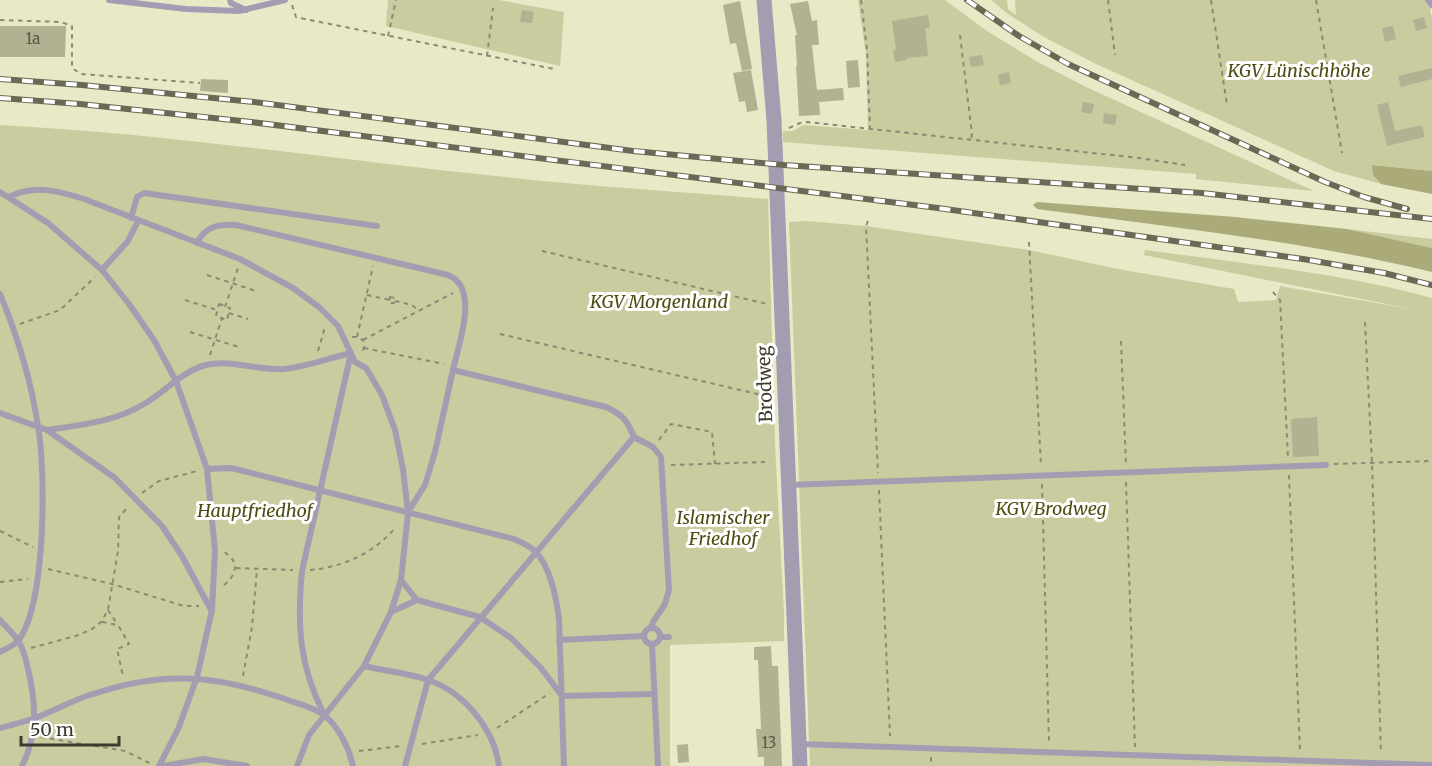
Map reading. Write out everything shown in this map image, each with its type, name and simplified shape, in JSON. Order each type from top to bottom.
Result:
[{"type":"street","name":"Brodweg","points":[[764,0],[775,129],[800,766]]},
{"type":"lane","points":[[109,0],[186,9],[239,11],[285,0]]},
{"type":"lane","points":[[230,0],[231,3],[246,10]]},
{"type":"lane","points":[[1428,0],[1432,5]]},
{"type":"lane","points":[[9,197],[21,191],[42,189],[60,191],[240,259],[293,288],[328,316],[338,326],[355,362],[366,368],[382,395],[392,421],[403,469],[408,513],[401,580],[391,612],[364,666],[309,735],[297,766]]},
{"type":"lane","points":[[0,192],[48,224],[102,270],[129,304],[154,340],[176,381],[207,469],[215,550],[212,610],[197,677],[179,727],[157,766]]},
{"type":"lane","points":[[130,218],[137,196],[144,193],[377,226]]},
{"type":"lane","points":[[102,270],[128,242],[138,221]]},
{"type":"lane","points":[[197,243],[200,235],[209,228],[221,224],[236,225],[455,278],[463,289],[466,303],[465,315],[435,452],[425,485],[408,513]]},
{"type":"lane","points":[[0,294],[14,326],[39,428],[44,497],[37,577],[28,620],[18,641],[0,652]]},
{"type":"lane","points":[[47,430],[99,422],[124,414],[144,404],[187,374],[207,365],[285,369],[351,353]]},
{"type":"lane","points":[[351,353],[302,571],[299,606],[300,640],[314,694],[324,714],[350,752],[353,766]]},
{"type":"lane","points":[[453,368],[606,407],[620,414],[629,424],[634,437],[654,447],[662,457],[669,591],[665,604],[644,636]]},
{"type":"lane","points":[[0,413],[47,430],[92,460],[137,499],[162,526],[212,610]]},
{"type":"lane","points":[[405,766],[428,680],[634,437]]},
{"type":"lane","points":[[788,485],[1326,465]]},
{"type":"lane","points":[[207,469],[231,468],[514,539],[526,544],[536,552],[548,573],[556,598],[564,766]]},
{"type":"lane","points":[[401,580],[417,600],[480,617],[511,638],[541,668],[562,696],[653,694]]},
{"type":"lane","points":[[391,612],[417,600]]},
{"type":"lane","points":[[0,620],[18,641],[23,651],[34,698],[35,718],[32,736],[22,766]]},
{"type":"lane","points":[[651,628],[659,632],[660,637]]},
{"type":"lane","points":[[559,640],[644,636]]},
{"type":"lane","points":[[644,636],[645,640],[652,644]]},
{"type":"lane","points":[[660,637],[669,637]]},
{"type":"lane","points":[[652,644],[656,643],[660,637]]},
{"type":"lane","points":[[652,644],[657,766]]},
{"type":"lane","points":[[364,666],[428,680],[451,690],[489,733],[499,766]]},
{"type":"lane","points":[[0,728],[35,718],[88,695],[124,684],[197,677],[241,685],[324,714]]},
{"type":"lane","points":[[799,744],[1300,763],[1432,765]]},
{"type":"lane","points":[[164,766],[203,759],[247,766]]},
{"type":"path","points":[[294,0],[292,9],[296,16],[554,69]]},
{"type":"path","points":[[388,36],[396,0]]},
{"type":"path","points":[[861,0],[867,50],[870,129]]},
{"type":"path","points":[[1108,0],[1115,55]]},
{"type":"path","points":[[1212,0],[1227,105]]},
{"type":"path","points":[[1316,0],[1342,153]]},
{"type":"path","points":[[487,56],[493,8]]},
{"type":"path","points":[[0,20],[61,22],[72,26],[72,68],[81,74],[200,83]]},
{"type":"path","points":[[960,35],[971,141]]},
{"type":"path","points":[[775,129],[794,127],[807,122],[1185,165]]},
{"type":"path","points":[[1029,242],[1041,475],[1049,752]]},
{"type":"path","points":[[542,251],[782,307]]},
{"type":"path","points":[[357,337],[375,258]]},
{"type":"path","points":[[225,306],[240,259]]},
{"type":"path","points":[[14,326],[60,310],[102,270]]},
{"type":"path","points":[[207,275],[256,291]]},
{"type":"path","points":[[363,340],[463,289]]},
{"type":"path","points":[[1273,291],[1280,300],[1289,465],[1300,763]]},
{"type":"path","points":[[367,295],[390,300],[390,297],[395,298],[394,301],[412,305],[419,311]]},
{"type":"path","points":[[185,300],[218,310]]},
{"type":"path","points":[[219,304],[225,306],[230,308],[227,320],[216,316],[219,304]]},
{"type":"path","points":[[229,313],[248,319]]},
{"type":"path","points":[[315,362],[328,316]]},
{"type":"path","points":[[207,365],[222,318]]},
{"type":"path","points":[[1365,322],[1372,463],[1381,764]]},
{"type":"path","points":[[190,332],[239,347]]},
{"type":"path","points":[[500,334],[785,401]]},
{"type":"path","points":[[1121,341],[1135,755]]},
{"type":"path","points":[[364,348],[453,368]]},
{"type":"path","points":[[654,447],[671,424],[712,432],[715,464]]},
{"type":"path","points":[[1326,465],[1432,461]]},
{"type":"path","points":[[662,465],[765,462]]},
{"type":"path","points":[[23,651],[79,635],[93,629],[101,622],[108,610],[118,551],[120,514],[149,486],[159,481],[207,469]]},
{"type":"path","points":[[236,568],[302,571],[331,568],[360,556],[386,539],[408,513]]},
{"type":"path","points":[[0,531],[40,551]]},
{"type":"path","points":[[214,587],[226,584],[236,568],[229,555],[215,550]]},
{"type":"path","points":[[38,566],[112,584],[184,606],[198,606],[207,602]]},
{"type":"path","points":[[241,685],[252,627],[257,568]]},
{"type":"path","points":[[0,582],[37,577]]},
{"type":"path","points":[[108,610],[129,644],[117,649],[124,684]]},
{"type":"path","points":[[101,622],[118,625]]},
{"type":"path","points":[[489,733],[555,689]]},
{"type":"path","points":[[32,736],[125,751],[157,766]]},
{"type":"green space","points":[[388,0],[499,0],[564,12],[560,66],[386,26]]},
{"type":"green space","points":[[858,0],[945,0],[987,31],[1036,61],[1086,87],[1314,191],[1196,179],[1196,174],[783,142],[783,131],[793,131],[803,125],[868,130],[866,55]]},
{"type":"green space","name":"KGV Lünischhöhe","points":[[991,0],[1007,0],[1008,9],[1016,15],[1015,0],[1432,0],[1430,10],[1432,17],[1432,171],[1373,165],[1373,175],[1381,184],[1334,171],[1096,64],[1044,37]]},
{"type":"green space","name":"Hauptfriedhof","points":[[0,125],[193,141],[546,181],[768,199],[775,444],[784,641],[670,645],[670,766],[0,766]]},
{"type":"green space","points":[[1372,165],[1432,171],[1432,194],[1381,184],[1373,175]]},
{"type":"green space","points":[[1037,202],[1235,217],[1347,229],[1432,248],[1432,272],[1285,243],[1037,209],[1033,205]]},
{"type":"green space","name":"KGV Brodweg","points":[[806,221],[866,226],[1029,250],[1118,269],[1234,289],[1238,302],[1276,300],[1280,286],[1416,310],[1144,255],[1145,250],[1326,275],[1432,298],[1432,766],[810,766],[789,222]]},
{"type":"green space","points":[[1347,229],[1432,239],[1432,248]]},
{"type":"building","points":[[740,1],[752,69],[742,71],[736,43],[730,44],[723,5]]},
{"type":"building","points":[[808,1],[812,21],[817,20],[819,45],[812,45],[817,90],[843,88],[844,100],[819,102],[820,115],[799,116],[795,35],[797,35],[790,4]]},
{"type":"building","points":[[522,10],[534,12],[532,23],[520,22]]},
{"type":"building","points":[[928,15],[930,27],[925,28],[928,56],[895,62],[893,50],[896,50],[892,21]]},
{"type":"building","points":[[1424,17],[1427,28],[1416,31],[1413,20]]},
{"type":"building","points":[[0,26],[66,26],[65,57],[0,57]]},
{"type":"building","points":[[1393,26],[1396,39],[1385,42],[1382,28]]},
{"type":"building","points":[[982,55],[984,65],[971,67],[969,57]]},
{"type":"building","points":[[858,60],[860,87],[848,88],[846,61]]},
{"type":"building","points":[[1432,68],[1432,79],[1401,87],[1398,76]]},
{"type":"building","points":[[751,70],[758,110],[747,112],[745,101],[739,102],[733,73]]},
{"type":"building","points":[[1009,72],[1011,83],[1000,85],[998,75]]},
{"type":"building","points":[[201,79],[228,80],[228,93],[200,91]]},
{"type":"building","points":[[1083,102],[1094,104],[1092,114],[1081,112]]},
{"type":"building","points":[[1388,102],[1395,131],[1422,125],[1425,137],[1387,146],[1377,105]]},
{"type":"building","points":[[1104,113],[1117,115],[1115,125],[1103,123]]},
{"type":"building","points":[[1317,417],[1319,456],[1293,457],[1291,419]]},
{"type":"building","points":[[771,646],[772,666],[778,666],[782,766],[764,766],[764,757],[758,757],[756,729],[761,729],[758,660],[754,660],[754,647]]},
{"type":"building","points":[[688,744],[689,762],[678,763],[677,745]]},
{"type":"railway","points":[[967,0],[1019,36],[1068,64],[1325,182],[1364,197],[1407,209]]},
{"type":"railway","points":[[0,79],[254,102],[633,151],[784,165],[1202,193],[1432,219]]},
{"type":"railway","points":[[0,98],[251,122],[938,208],[1303,259],[1384,273],[1432,285]]},
{"type":"park label","name":"KGV Morgenland","points":[[659,302]]},
{"type":"park label","name":"Islamischer Friedhof","points":[[723,528]]}]
